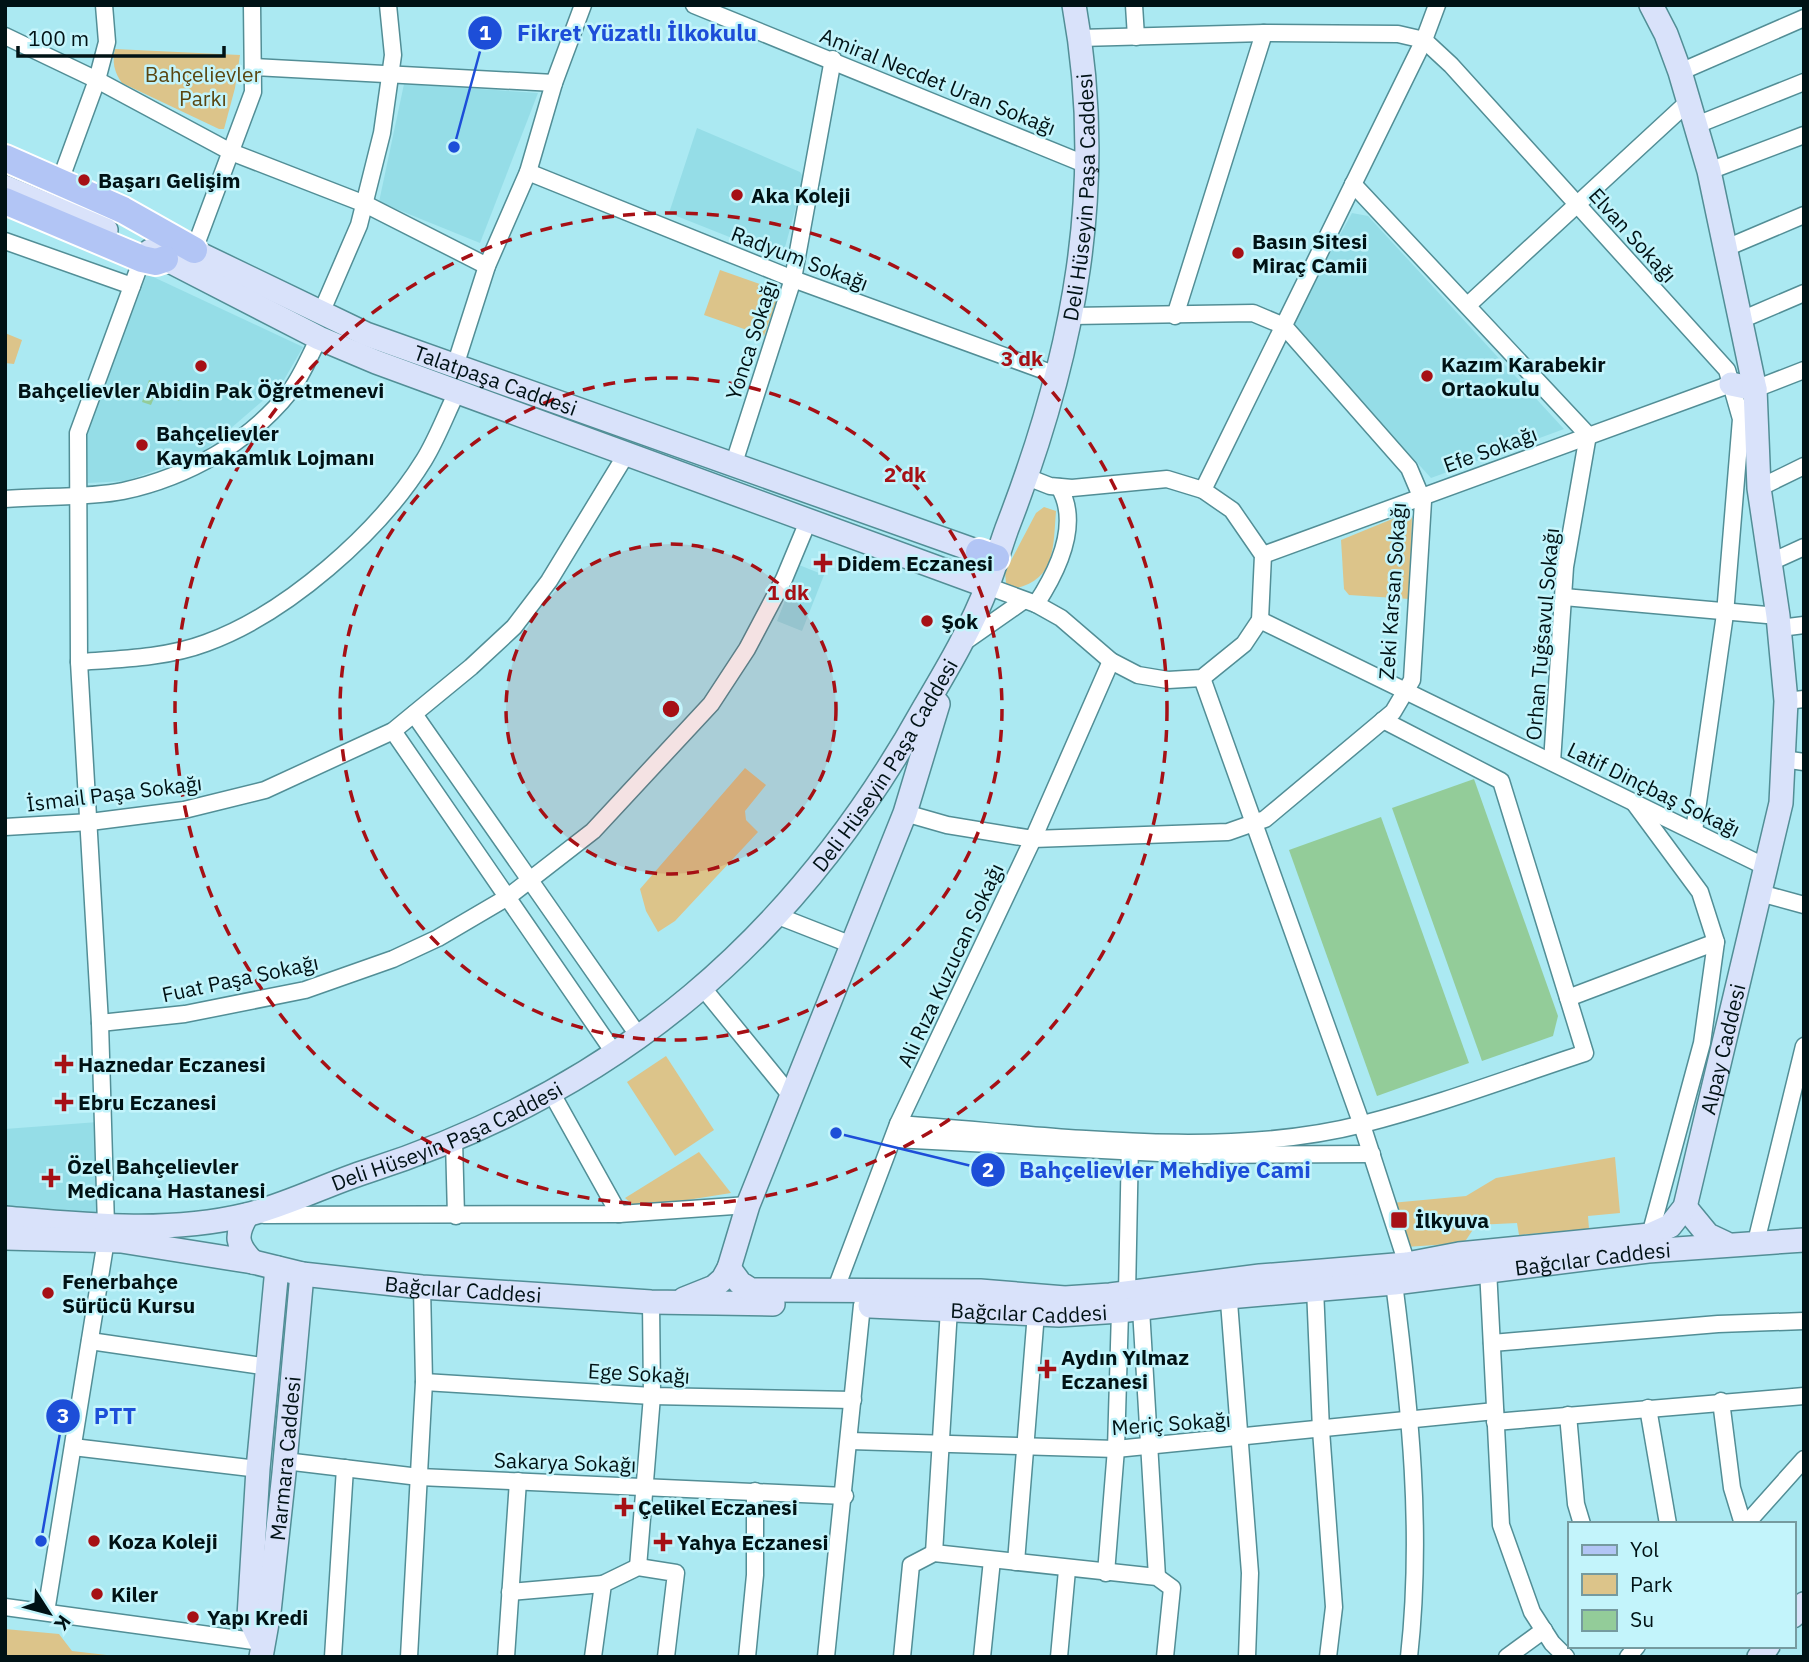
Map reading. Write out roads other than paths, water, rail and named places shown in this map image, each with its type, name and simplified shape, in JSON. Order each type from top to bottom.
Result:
[{"type":"main road","name":"Deli Hüseyin Paşa Caddesi","points":[[247,1214],[454,1140],[517,1112],[640,1038],[703,988],[778,916],[809,881],[855,819],[905,744],[954,655],[987,586],[987,555],[1027,477],[1059,376],[1072,316],[1086,200],[1088,105],[1074,5]]},
{"type":"main road","name":"Alpay Caddesi","points":[[1651,5],[1681,72],[1687,103],[1709,171],[1741,320],[1755,389],[1759,488],[1779,622],[1795,700],[1793,761],[1685,1207]]},
{"type":"main road","points":[[5,158],[123,210],[194,250]]},
{"type":"main road","name":"Talatpaşa Caddesi","points":[[5,172],[194,250],[366,334],[987,555]]},
{"type":"main road","name":"Talatpaşa Caddesi","points":[[5,187],[319,338],[457,392],[987,586]]},
{"type":"main road","points":[[5,201],[154,259]]},
{"type":"main road","points":[[1731,384],[1755,389]]},
{"type":"main road","points":[[675,1303],[714,1287],[729,1268],[747,1205],[905,813],[954,655]]},
{"type":"main road","points":[[855,819],[875,806],[905,813]]},
{"type":"main road","points":[[729,1268],[740,1283],[751,1290],[980,1291],[1130,1305],[1228,1288],[1401,1273],[1459,1255],[1650,1235],[1670,1226],[1685,1207],[1708,1235],[1725,1243]]},
{"type":"main road","points":[[247,1214],[237,1237],[238,1246],[253,1262]]},
{"type":"main road","name":"Bağcılar Caddesi","points":[[5,1238],[106,1233],[247,1214]]},
{"type":"main road","name":"Bağcılar Caddesi","points":[[5,1218],[106,1233],[302,1274],[422,1287],[651,1302],[862,1305],[1036,1313],[1130,1305]]},
{"type":"main road","name":"Bağcılar Caddesi","points":[[1228,1288],[1315,1288],[1401,1273],[1488,1269],[1725,1243],[1804,1240]]},
{"type":"main road","points":[[261,1649],[249,1617],[258,1469],[277,1268]]},
{"type":"main road","name":"Marmara Caddesi","points":[[261,1649],[269,1612],[302,1274]]},
{"type":"street","points":[[60,181],[97,80],[107,42],[104,5]]},
{"type":"street","points":[[194,250],[253,92],[252,5]]},
{"type":"street","points":[[321,313],[365,204],[382,133],[393,55],[388,5]]},
{"type":"street","points":[[455,366],[486,265],[528,172],[554,83],[583,5]]},
{"type":"street","name":"Amiral Necdet Uran Sokağı","points":[[694,5],[1087,165]]},
{"type":"street","points":[[1134,5],[1136,37]]},
{"type":"street","points":[[1203,490],[1424,40],[1437,5]]},
{"type":"street","points":[[1681,72],[1804,18]]},
{"type":"street","points":[[1080,38],[1264,33],[1398,34],[1424,40]]},
{"type":"street","points":[[1175,316],[1264,33]]},
{"type":"street","points":[[5,36],[97,80],[231,152],[365,204],[486,265]]},
{"type":"street","name":"Elvan Sokağı","points":[[1424,40],[1451,65],[1727,370],[1741,419],[1725,614],[1694,831]]},
{"type":"street","name":"Yonca Sokağı","points":[[733,466],[793,279],[833,60]]},
{"type":"street","points":[[253,67],[554,83]]},
{"type":"street","points":[[1694,127],[1804,82]]},
{"type":"street","points":[[1468,305],[1687,103]]},
{"type":"street","points":[[1709,171],[1804,135]]},
{"type":"street","name":"Radyum Sokağı","points":[[528,172],[793,279],[1059,376]]},
{"type":"street","points":[[1353,184],[1588,435]]},
{"type":"street","points":[[1726,248],[1804,215]]},
{"type":"street","points":[[5,241],[132,286]]},
{"type":"street","points":[[46,1612],[106,1233],[100,1023],[79,662],[78,433],[132,286],[154,259]]},
{"type":"street","points":[[1741,320],[1804,293]]},
{"type":"street","name":"Zeki Karsan Sokağı","points":[[905,813],[947,825],[1033,839],[1228,832],[1265,820],[1383,720],[1407,691],[1412,680],[1421,497],[1409,468],[1284,326],[1253,313],[1072,316]]},
{"type":"street","points":[[5,499],[121,491],[169,478],[211,459],[250,429],[291,390],[319,338]]},
{"type":"street","points":[[1755,389],[1804,370]]},
{"type":"street","name":"Efe Sokağı","points":[[1263,555],[1731,384]]},
{"type":"street","points":[[79,662],[142,657],[205,643],[265,615],[349,547],[392,505],[425,459],[457,392]]},
{"type":"street","name":"Orhan Tuğsavul Sokağı","points":[[1552,762],[1565,568],[1588,435]]},
{"type":"street","name":"İsmail Paşa Sokağı","points":[[5,827],[90,822],[184,810],[265,790],[393,731],[514,627],[550,581],[627,453]]},
{"type":"street","points":[[1759,488],[1804,466]]},
{"type":"street","points":[[987,586],[1061,618],[1111,661],[1138,674],[1168,680],[1202,678],[1230,658],[1260,620],[1263,555],[1232,510],[1203,490],[1167,479],[1059,487],[1027,477]]},
{"type":"street","points":[[954,655],[1029,603],[1059,568],[1065,538],[1067,501],[1059,487]]},
{"type":"street","name":"Fuat Paşa Sokağı","points":[[100,1023],[185,1014],[305,990],[393,959],[438,938],[508,897],[593,831],[711,704],[747,649],[784,579],[809,519]]},
{"type":"street","points":[[1771,562],[1804,547]]},
{"type":"street","points":[[1564,597],[1804,625]]},
{"type":"street","name":"Latif Dinçbaş Sokağı","points":[[1260,620],[1766,867]]},
{"type":"street","name":"Ali Rıza Kuzucan Sokağı","points":[[835,1290],[896,1132],[1033,839],[1111,661]]},
{"type":"street","points":[[1202,678],[1372,1154],[1401,1273],[1411,1420],[1416,1591],[1409,1657]]},
{"type":"street","points":[[414,714],[640,1038]]},
{"type":"street","points":[[1130,1146],[1222,1143],[1289,1137],[1362,1125],[1586,1053],[1501,781],[1383,720]]},
{"type":"street","points":[[393,731],[615,1054]]},
{"type":"street","points":[[1634,802],[1700,892],[1716,942],[1702,1043],[1650,1235]]},
{"type":"street","points":[[1759,893],[1804,905]]},
{"type":"street","points":[[778,916],[852,945]]},
{"type":"street","points":[[1568,998],[1716,942]]},
{"type":"street","points":[[703,988],[791,1096]]},
{"type":"street","points":[[1756,1242],[1804,1046]]},
{"type":"street","points":[[551,1092],[619,1214]]},
{"type":"street","points":[[896,1132],[1130,1146],[1198,1156],[1372,1154]]},
{"type":"street","points":[[454,1140],[456,1216]]},
{"type":"street","points":[[1106,1573],[1130,1305],[1130,1146]]},
{"type":"street","name":"Bağcılar Caddesi","points":[[247,1214],[619,1214],[747,1205]]},
{"type":"street","points":[[1488,1269],[1501,1525],[1527,1601],[1544,1630],[1566,1657]]},
{"type":"street","points":[[409,1657],[424,1382],[422,1287]]},
{"type":"street","points":[[1228,1288],[1250,1573],[1247,1657]]},
{"type":"street","points":[[1315,1288],[1321,1430],[1334,1606],[1328,1657]]},
{"type":"street","points":[[638,1566],[652,1396],[651,1302]]},
{"type":"street","points":[[826,1657],[845,1496],[862,1305]]},
{"type":"street","points":[[1130,1305],[1149,1447],[1157,1577]]},
{"type":"street","points":[[934,1553],[949,1309]]},
{"type":"street","points":[[1016,1562],[1036,1313]]},
{"type":"street","points":[[1492,1343],[1718,1324],[1804,1321]]},
{"type":"street","points":[[90,1341],[269,1367]]},
{"type":"street","name":"Ege Sokağı","points":[[424,1382],[652,1396],[853,1400]]},
{"type":"street","name":"Meriç Sokağı","points":[[850,1441],[1116,1449],[1411,1420],[1568,1415],[1804,1396]]},
{"type":"street","points":[[1721,1401],[1732,1488],[1743,1522]]},
{"type":"street","points":[[1648,1408],[1668,1522]]},
{"type":"street","points":[[1568,1415],[1576,1504],[1581,1522]]},
{"type":"street","points":[[73,1447],[258,1469]]},
{"type":"street","points":[[1746,1522],[1804,1459]]},
{"type":"street","name":"Sakarya Sokağı","points":[[285,1461],[419,1477],[845,1496]]},
{"type":"street","points":[[333,1657],[345,1468]]},
{"type":"street","points":[[506,1657],[518,1481]]},
{"type":"street","points":[[747,1657],[755,1575],[755,1491]]},
{"type":"street","points":[[902,1657],[911,1565],[934,1553],[1068,1570],[1157,1577],[1172,1588],[1166,1657]]},
{"type":"street","points":[[982,1657],[992,1560]]},
{"type":"street","points":[[510,1592],[603,1584],[638,1566],[676,1573],[666,1657]]},
{"type":"street","points":[[1059,1657],[1068,1570]]},
{"type":"street","points":[[593,1657],[603,1584]]},
{"type":"street","points":[[5,1607],[261,1649]]},
{"type":"street","points":[[1507,1657],[1544,1630]]},
{"type":"water","points":[[149,380],[182,391],[179,401],[156,393],[151,405],[142,402]]},
{"type":"water","points":[[1474,779],[1558,1016],[1553,1036],[1482,1061],[1392,808]]},
{"type":"water","points":[[1381,817],[1469,1063],[1377,1096],[1289,850]]},
{"type":"place","name":"Fikret Yüzatlı İlkokulu","points":[[454,147]]},
{"type":"place","name":"Başarı Gelişim","points":[[84,180]]},
{"type":"place","name":"Aka Koleji","points":[[737,195]]},
{"type":"place","name":"Basın Sitesi Miraç Camii","points":[[1238,253]]},
{"type":"place","name":"Bahçelievler Abidin Pak Öğretmenevi","points":[[201,366]]},
{"type":"place","name":"Kazım Karabekir Ortaokulu","points":[[1427,376]]},
{"type":"place","name":"Bahçelievler Kaymakamlık Lojmanı","points":[[142,445]]},
{"type":"place","name":"Didem Eczanesi","points":[[823,563]]},
{"type":"place","name":"Şok","points":[[927,621]]},
{"type":"place","name":"Haznedar Eczanesi","points":[[64,1064]]},
{"type":"place","name":"Ebru Eczanesi","points":[[64,1102]]},
{"type":"place","name":"Bahçelievler Mehdiye Cami","points":[[836,1133]]},
{"type":"place","name":"Özel Bahçelievler Medicana Hastanesi","points":[[51,1178]]},
{"type":"place","name":"İlkyuva","points":[[1399,1220]]},
{"type":"place","name":"Fenerbahçe Sürücü Kursu","points":[[48,1293]]},
{"type":"place","name":"Aydın Yılmaz Eczanesi","points":[[1047,1369]]},
{"type":"place","name":"Çelikel Eczanesi","points":[[624,1507]]},
{"type":"place","name":"PTT","points":[[41,1541]]},
{"type":"place","name":"Koza Koleji","points":[[94,1541]]},
{"type":"place","name":"Yahya Eczanesi","points":[[663,1542]]},
{"type":"place","name":"Kiler","points":[[97,1594]]},
{"type":"place","name":"Yapı Kredi","points":[[193,1617]]},
{"type":"park label","name":"Bahçelievler Parkı","points":[[203,86]]}]
